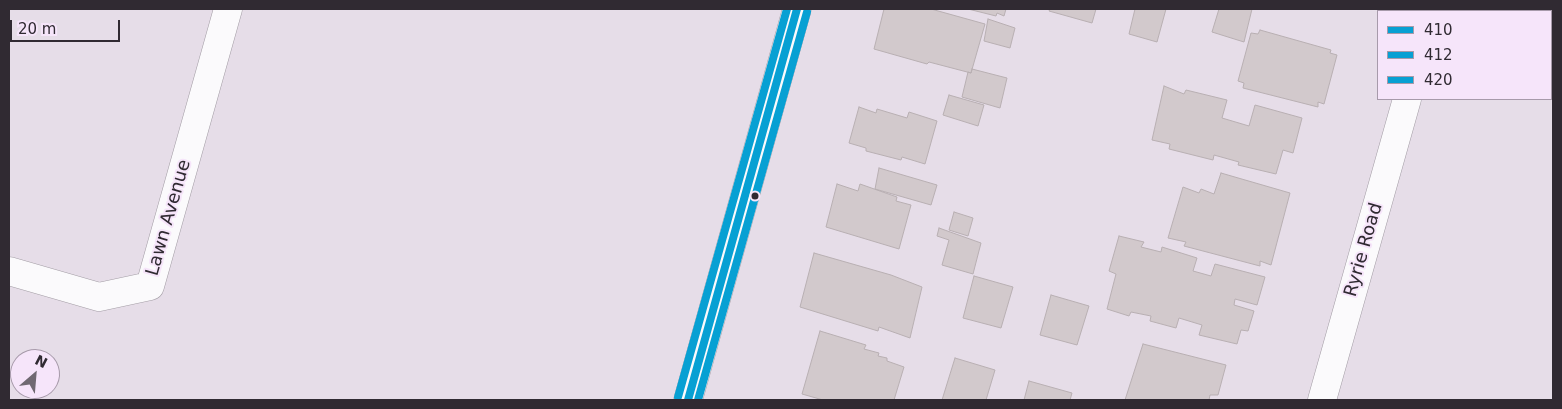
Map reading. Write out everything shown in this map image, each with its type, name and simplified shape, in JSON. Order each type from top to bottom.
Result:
[{"type":"street","name":"Lawn Avenue","points":[[9,271],[99,297],[150,286],[228,9]]},
{"type":"street","points":[[688,400],[798,9]]},
{"type":"street","name":"Ryrie Road","points":[[1322,400],[1407,100]]},
{"type":"building","points":[[884,9],[931,9],[985,24],[971,73],[929,62],[927,64],[874,49]]},
{"type":"building","points":[[968,9],[1006,9],[1004,16],[997,13],[996,16]]},
{"type":"building","points":[[1050,9],[1096,9],[1092,23],[1049,11]]},
{"type":"building","points":[[1135,9],[1166,9],[1157,42],[1129,34]]},
{"type":"building","points":[[1219,9],[1252,9],[1244,42],[1212,32]]},
{"type":"building","points":[[988,19],[1015,28],[1010,48],[984,41]]},
{"type":"building","points":[[1260,30],[1331,50],[1330,53],[1337,55],[1324,104],[1318,102],[1318,107],[1243,88],[1244,83],[1238,81],[1251,33],[1258,34]]},
{"type":"building","points":[[972,69],[1007,78],[1000,108],[962,97],[968,72],[971,73]]},
{"type":"building","points":[[1164,86],[1184,94],[1186,90],[1227,100],[1222,118],[1249,126],[1255,105],[1302,118],[1293,153],[1283,150],[1276,174],[1238,165],[1239,162],[1214,155],[1213,160],[1169,149],[1170,144],[1152,140]]},
{"type":"building","points":[[949,95],[984,105],[978,126],[943,115]]},
{"type":"building","points":[[859,107],[876,113],[877,109],[907,118],[909,112],[937,121],[925,164],[902,157],[901,160],[866,151],[866,148],[849,143]]},
{"type":"building","points":[[879,168],[937,185],[931,205],[875,189]]},
{"type":"building","points":[[1221,173],[1290,193],[1271,265],[1260,261],[1260,266],[1184,246],[1186,242],[1168,238],[1183,187],[1199,193],[1201,189],[1214,194]]},
{"type":"building","points":[[837,184],[858,191],[860,184],[897,197],[896,201],[911,205],[899,249],[826,227]]},
{"type":"building","points":[[954,212],[973,218],[968,236],[949,230]]},
{"type":"building","points":[[939,228],[981,243],[973,274],[942,265],[949,240],[937,236]]},
{"type":"building","points":[[1119,236],[1144,242],[1141,247],[1161,252],[1162,247],[1197,258],[1193,271],[1211,276],[1215,264],[1265,277],[1257,305],[1235,299],[1234,305],[1254,311],[1248,331],[1241,330],[1237,344],[1199,335],[1202,325],[1179,318],[1176,328],[1150,321],[1151,316],[1131,312],[1129,316],[1107,309],[1116,274],[1109,271]]},
{"type":"building","points":[[814,253],[891,275],[922,287],[910,338],[879,327],[878,331],[800,307]]},
{"type":"building","points":[[974,276],[1013,287],[1001,328],[963,318]]},
{"type":"building","points":[[1051,295],[1089,306],[1077,345],[1040,335]]},
{"type":"building","points":[[820,331],[866,345],[864,349],[879,353],[878,356],[887,358],[887,361],[904,367],[894,400],[823,400],[802,394]]},
{"type":"building","points":[[1143,344],[1226,365],[1218,395],[1210,395],[1209,400],[1125,400]]},
{"type":"building","points":[[955,358],[995,370],[986,400],[942,400]]},
{"type":"building","points":[[1029,381],[1072,393],[1070,400],[1024,400]]},
{"type":"transit line","name":"420","points":[[678,397],[787,9]]},
{"type":"transit line","name":"410","points":[[688,400],[797,9]]},
{"type":"transit line","name":"412","points":[[698,400],[807,12]]}]
